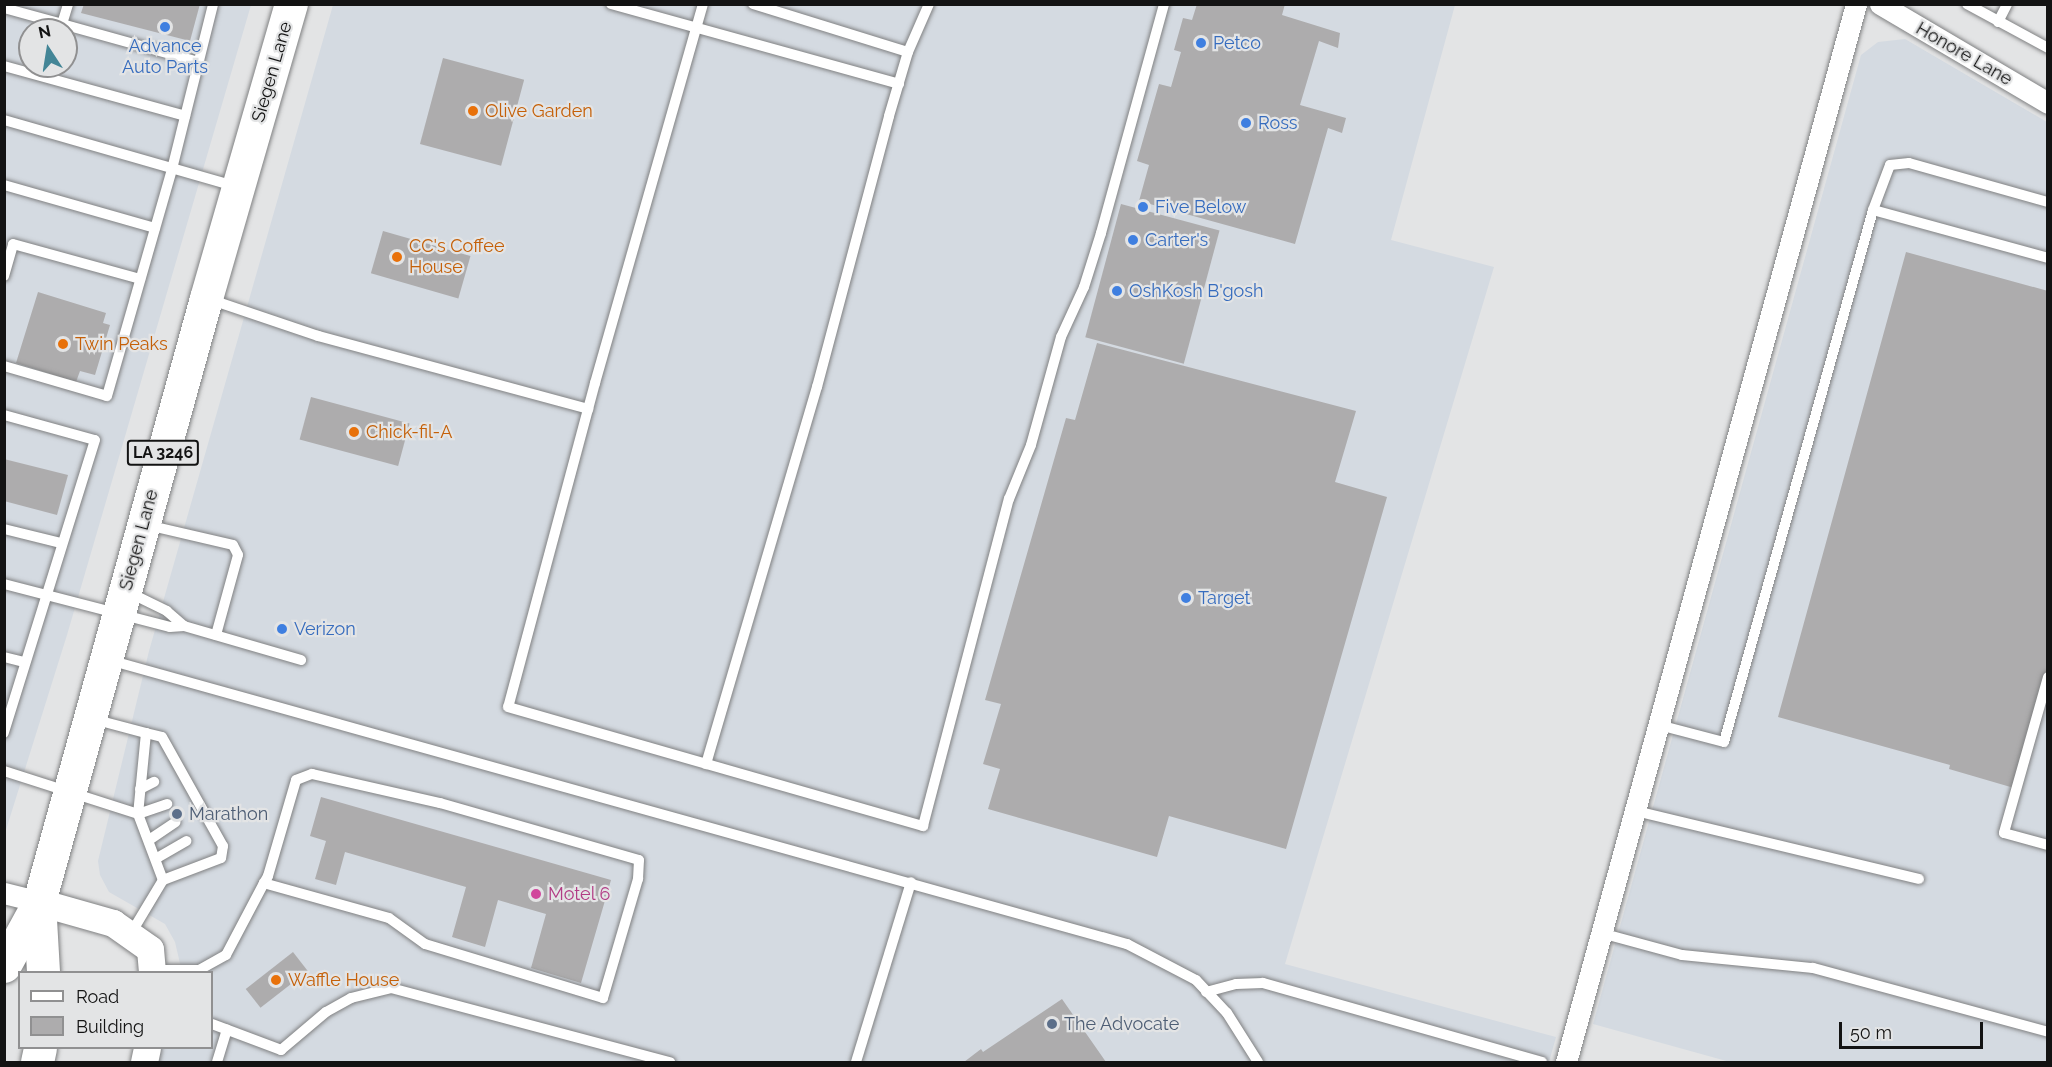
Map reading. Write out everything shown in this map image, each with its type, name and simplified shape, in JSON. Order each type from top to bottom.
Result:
[{"type":"main road","name":"Siegen Lane","points":[[4,966],[39,902],[206,298],[240,187],[291,4]]},
{"type":"main road","name":"Siegen Lane","points":[[39,902],[43,971]]},
{"type":"street","points":[[1566,1062],[1856,4]]},
{"type":"street","name":"Honore Lane","points":[[1880,4],[2048,103]]},
{"type":"street","points":[[4,893],[112,923],[150,950],[152,971]]},
{"type":"lane","points":[[4,366],[107,396],[172,169],[213,4]]},
{"type":"lane","points":[[611,4],[898,84]]},
{"type":"lane","points":[[703,4],[588,410],[508,707],[923,826],[1009,499],[1031,446],[1061,338],[1084,287],[1101,233],[1164,4]]},
{"type":"lane","points":[[753,4],[908,52]]},
{"type":"lane","points":[[706,764],[817,387],[898,84],[908,52],[929,4]]},
{"type":"lane","points":[[1967,4],[2046,43]]},
{"type":"lane","points":[[1998,21],[2007,4]]},
{"type":"lane","points":[[4,8],[40,18]]},
{"type":"lane","points":[[78,28],[199,62]]},
{"type":"lane","points":[[4,66],[185,116]]},
{"type":"lane","points":[[4,120],[240,187]]},
{"type":"lane","points":[[1659,725],[1724,742],[1873,210],[1890,165],[1909,163],[2048,202]]},
{"type":"lane","points":[[4,185],[155,228]]},
{"type":"lane","points":[[1873,210],[2048,258]]},
{"type":"lane","points":[[4,276],[9,243],[140,279]]},
{"type":"lane","points":[[206,298],[318,336],[588,410]]},
{"type":"lane","points":[[4,415],[95,440],[24,663],[10,689],[4,733]]},
{"type":"lane","points":[[143,524],[233,545],[238,555],[216,635]]},
{"type":"lane","points":[[4,529],[61,543]]},
{"type":"lane","points":[[4,584],[44,595],[122,602],[167,611],[184,626]]},
{"type":"lane","points":[[122,602],[170,627],[184,626],[301,660]]},
{"type":"lane","points":[[4,657],[24,663]]},
{"type":"lane","points":[[106,659],[1127,944],[1179,969],[1206,992],[1227,1013],[1258,1062]]},
{"type":"lane","points":[[2048,677],[2004,833],[2048,845]]},
{"type":"lane","points":[[90,718],[162,737],[176,771],[197,809],[208,828],[223,846],[221,858],[163,880],[130,935]]},
{"type":"lane","points":[[146,733],[138,814],[157,858],[163,880]]},
{"type":"lane","points":[[4,771],[138,814],[166,804]]},
{"type":"lane","points":[[152,971],[200,970],[226,955],[264,883],[296,780],[312,774],[440,802],[639,860],[638,879],[603,998],[425,944],[388,918],[264,883]]},
{"type":"lane","points":[[140,789],[154,783]]},
{"type":"lane","points":[[1636,811],[1919,879]]},
{"type":"lane","points":[[149,840],[176,822]]},
{"type":"lane","points":[[157,858],[187,841]]},
{"type":"lane","points":[[856,1062],[911,882]]},
{"type":"lane","points":[[1601,933],[1682,955],[1814,968],[2048,1032]]},
{"type":"lane","points":[[1206,992],[1236,984],[1263,984],[1542,1062]]},
{"type":"lane","points":[[278,1062],[281,1050],[326,1012],[351,998],[391,988],[670,1062]]},
{"type":"lane","points":[[213,1024],[281,1050]]},
{"type":"lane","points":[[217,1062],[227,1030]]},
{"type":"shaded area","points":[[5,5],[251,5],[67,635],[5,833]]},
{"type":"shaded area","points":[[333,5],[1455,5],[1391,240],[1494,267],[1285,964],[1556,1037],[1549,1062],[155,1062],[161,1049],[213,1049],[213,971],[182,971],[175,942],[165,924],[109,892],[100,875],[98,861],[149,651]]},
{"type":"shaded area","points":[[1905,39],[2047,122],[2047,1062],[1730,1062],[1593,1024],[1861,55],[1878,42]]},
{"type":"building","name":"Advance Auto Parts","points":[[84,4],[200,4],[190,41],[81,13]]},
{"type":"building","name":"Ross","points":[[1197,4],[1285,4],[1282,15],[1340,33],[1338,48],[1319,41],[1300,105],[1346,118],[1342,133],[1328,128],[1295,244],[1139,201],[1149,165],[1137,161],[1159,84],[1171,87],[1181,52],[1174,50],[1183,18],[1192,20]]},
{"type":"building","name":"Olive Garden","points":[[443,58],[524,80],[501,166],[420,144]]},
{"type":"building","points":[[1121,204],[1220,230],[1184,364],[1085,337]]},
{"type":"building","points":[[383,231],[470,256],[458,298],[371,273]]},
{"type":"building","points":[[1906,252],[2048,291],[2048,665],[2014,788],[1949,769],[1950,765],[1778,717]]},
{"type":"building","name":"Twin Peaks","points":[[38,292],[106,313],[103,323],[110,325],[95,375],[80,371],[76,382],[16,363]]},
{"type":"building","name":"Target","points":[[1097,343],[1356,411],[1335,482],[1387,497],[1286,849],[1169,816],[1157,857],[988,809],[1000,769],[983,764],[1001,704],[985,700],[1066,418],[1075,420]]},
{"type":"building","name":"Chick-fil-A","points":[[311,397],[410,423],[398,466],[300,440]]},
{"type":"building","points":[[4,459],[68,475],[57,515],[4,501]]},
{"type":"building","name":"Motel 6","points":[[321,797],[611,880],[581,983],[531,968],[546,914],[498,900],[485,947],[452,937],[466,887],[345,852],[336,885],[315,879],[326,841],[310,836]]},
{"type":"building","name":"Waffle House","points":[[293,952],[308,971],[260,1008],[246,989]]},
{"type":"building","name":"The Advocate","points":[[1062,999],[1106,1062],[964,1062],[981,1049],[983,1052]]},
{"type":"place","name":"Advance Auto Parts","points":[[165,27]]},
{"type":"place","name":"Petco","points":[[1201,43]]},
{"type":"place","name":"Olive Garden","points":[[473,111]]},
{"type":"place","name":"Ross","points":[[1246,123]]},
{"type":"place","name":"Five Below","points":[[1143,207]]},
{"type":"place","name":"Carter's","points":[[1133,240]]},
{"type":"place","name":"CC's Coffee House","points":[[397,257]]},
{"type":"place","name":"OshKosh B'gosh","points":[[1117,291]]},
{"type":"place","name":"Twin Peaks","points":[[63,344]]},
{"type":"place","name":"Chick-fil-A","points":[[354,432]]},
{"type":"place","name":"Target","points":[[1186,598]]},
{"type":"place","name":"Verizon","points":[[282,629]]},
{"type":"place","name":"Marathon","points":[[177,814]]},
{"type":"place","name":"Motel 6","points":[[536,894]]},
{"type":"place","name":"Waffle House","points":[[276,980]]},
{"type":"place","name":"The Advocate","points":[[1052,1024]]}]
